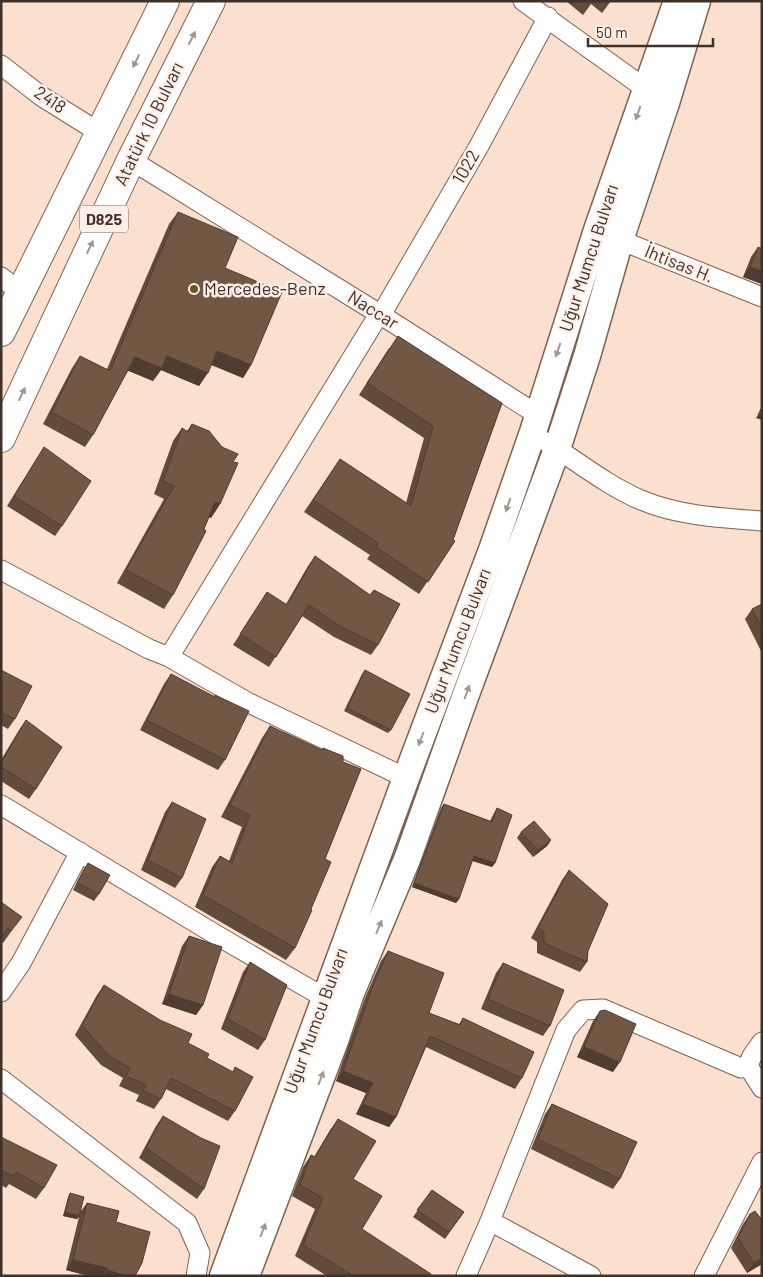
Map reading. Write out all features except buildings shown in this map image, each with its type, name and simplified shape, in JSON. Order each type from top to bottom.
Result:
[{"type":"highway","name":"D825","points":[[1,332],[11,285],[100,133],[165,1]]},
{"type":"highway","name":"Atatürk 10 Bulvarı","points":[[1,438],[131,160],[210,1]]},
{"type":"street","points":[[523,1],[646,89]]},
{"type":"street","name":"Uğur Mumcu Bulvarı","points":[[246,1276],[335,1041],[351,993],[408,857],[468,688],[558,449],[587,356],[609,235],[646,89],[677,1]]},
{"type":"street","name":"Uğur Mumcu Bulvarı","points":[[223,1276],[406,778],[451,663],[535,423],[609,235],[666,103],[697,1]]},
{"type":"street","name":"1022","points":[[169,657],[376,318],[381,315],[479,146],[548,18]]},
{"type":"street","name":"2418","points":[[1,64],[41,96],[100,133]]},
{"type":"street","name":"Naccar","points":[[131,160],[381,315],[535,423],[558,449],[606,480],[642,500],[691,514],[761,519]]},
{"type":"street","name":"İhtisas H.","points":[[609,235],[762,298]]},
{"type":"street","points":[[1,570],[149,650],[169,657],[249,704],[406,778]]},
{"type":"street","points":[[1,805],[325,998]]},
{"type":"street","points":[[1,992],[21,963],[80,852]]},
{"type":"street","points":[[466,1276],[490,1221],[566,1030],[583,1010],[602,1009],[740,1068],[748,1066]]},
{"type":"street","points":[[748,1066],[752,1056],[762,1042]]},
{"type":"street","points":[[748,1066],[762,1088]]},
{"type":"street","points":[[1,1079],[188,1223],[200,1252],[196,1276]]},
{"type":"street","points":[[704,1276],[762,1162]]},
{"type":"street","points":[[490,1221],[591,1276]]},
{"type":"place","name":"Mercedes-Benz","points":[[194,289]]}]
